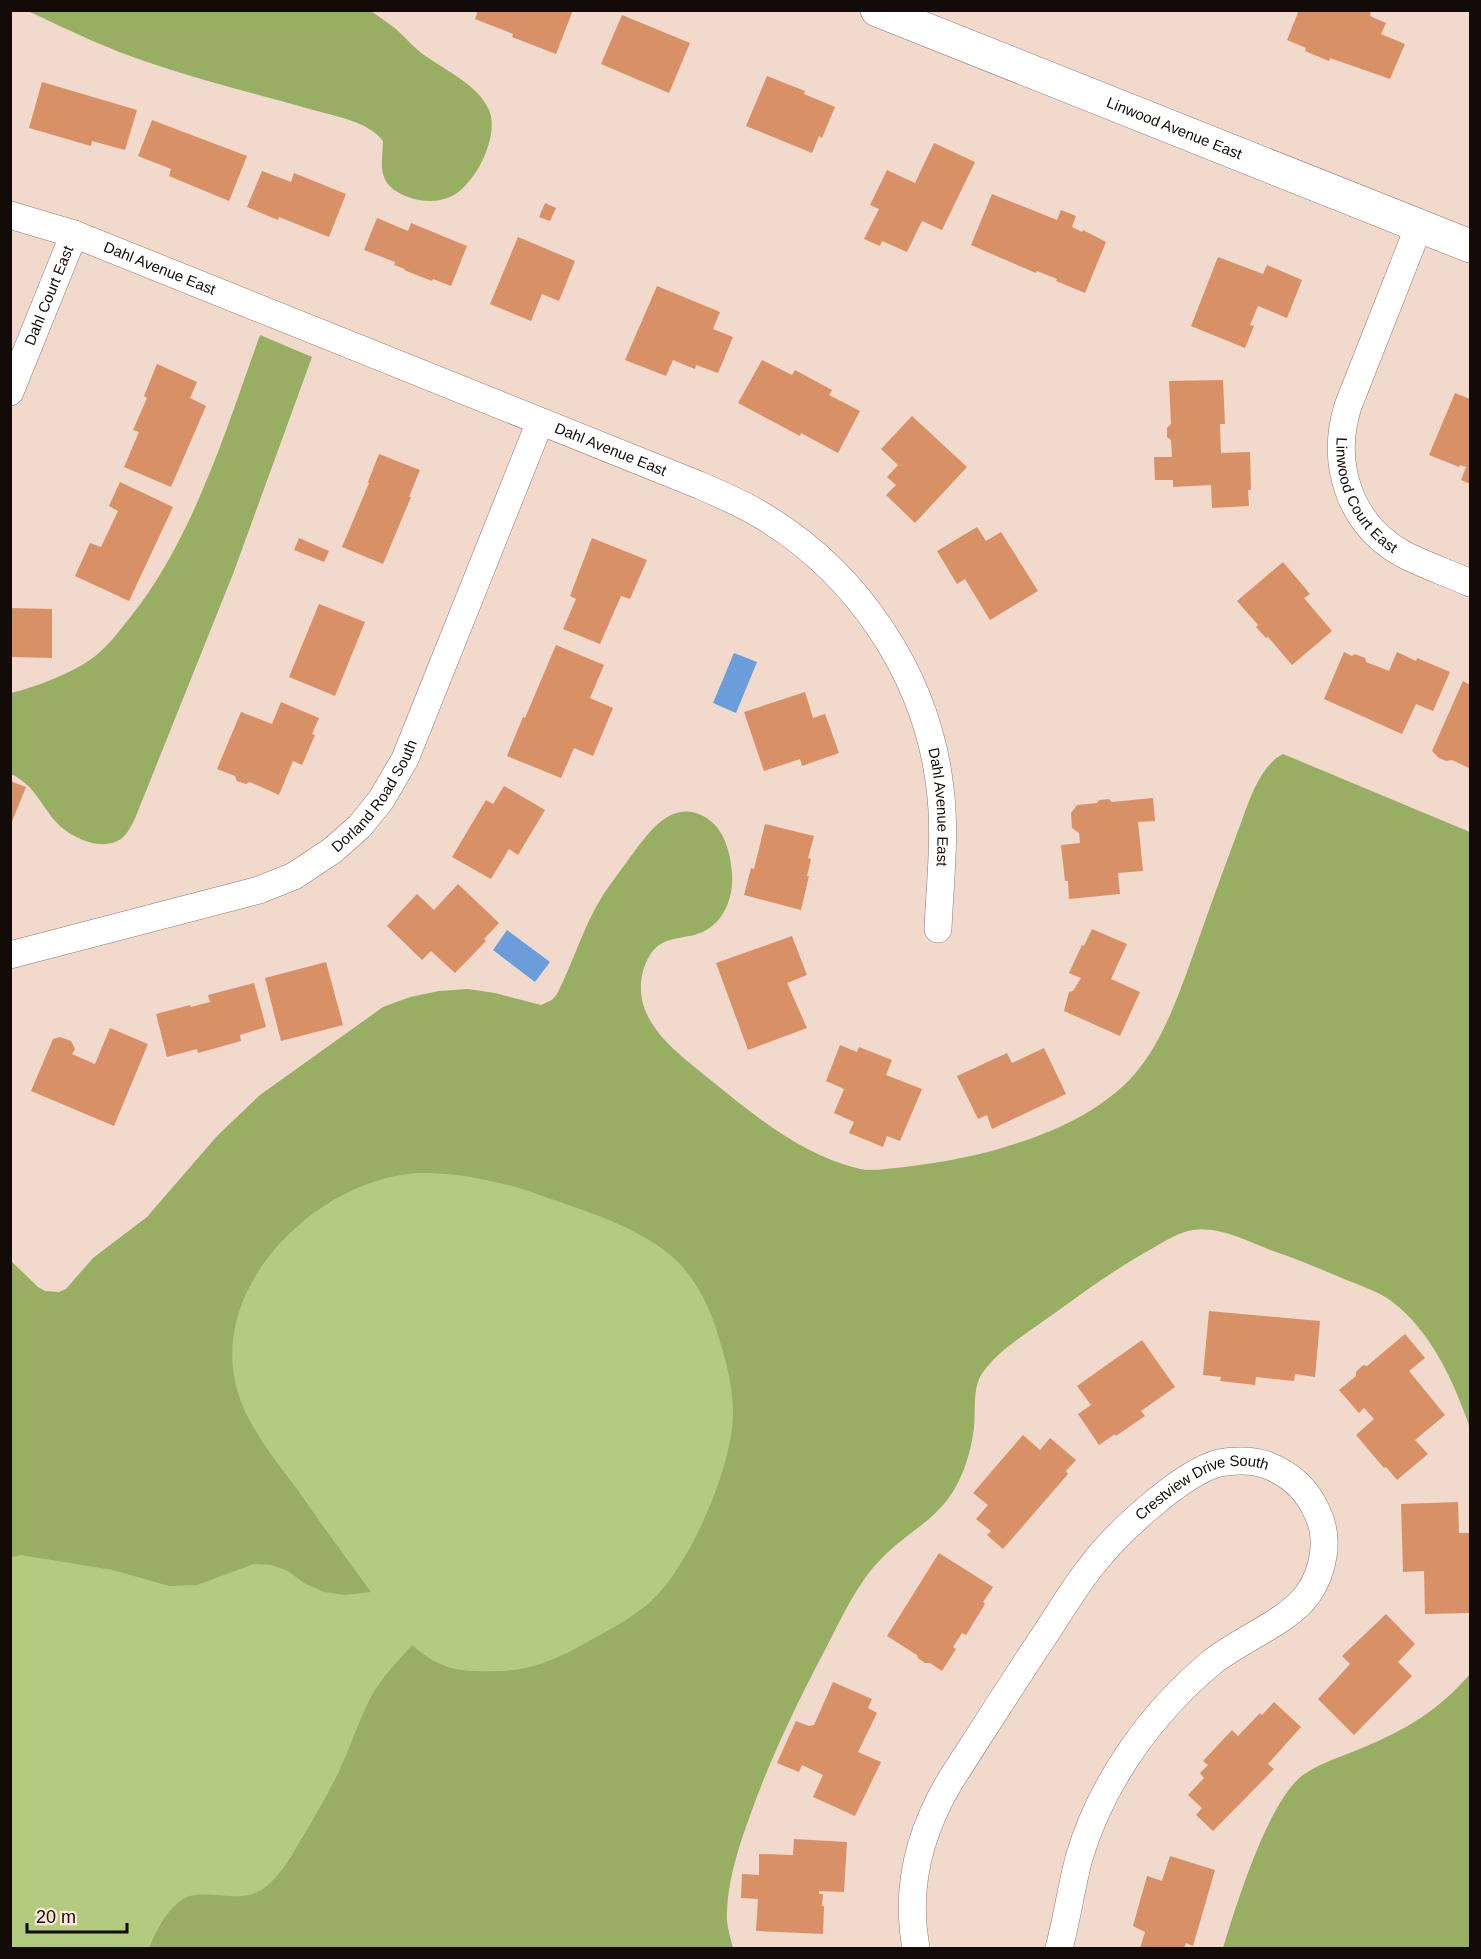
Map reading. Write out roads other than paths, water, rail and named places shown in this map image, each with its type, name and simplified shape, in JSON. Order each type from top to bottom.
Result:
[{"type":"street","name":"Linwood Avenue East","points":[[877,10],[1470,246]]},
{"type":"street","name":"Dahl Avenue East","points":[[10,215],[74,234],[699,485],[761,515],[815,554],[861,602],[887,639],[920,704],[933,750],[940,789],[943,834],[938,929]]},
{"type":"street","name":"Linwood Court East","points":[[1419,226],[1348,406],[1342,429],[1341,463],[1351,497],[1365,519],[1382,539],[1402,553],[1470,583]]},
{"type":"street","name":"Dahl Court East","points":[[10,392],[74,234]]},
{"type":"street","name":"Dorland Road South","points":[[10,955],[278,883],[319,861],[360,826],[381,800],[405,759],[540,422]]},
{"type":"street","name":"Crestview Drive South","points":[[916,1948],[912,1916],[913,1884],[922,1841],[931,1815],[950,1781],[1080,1580],[1124,1529],[1162,1497],[1200,1472],[1218,1463],[1238,1461],[1263,1464],[1279,1471],[1292,1478],[1306,1493],[1321,1521],[1324,1552],[1316,1578],[1309,1593],[1288,1614],[1224,1652],[1198,1674],[1155,1718],[1129,1754],[1099,1809],[1084,1843],[1059,1948]]},
{"type":"water","points":[[734,653],[757,662],[736,713],[713,703]]},
{"type":"water","points":[[507,930],[550,962],[535,982],[493,950]]}]
